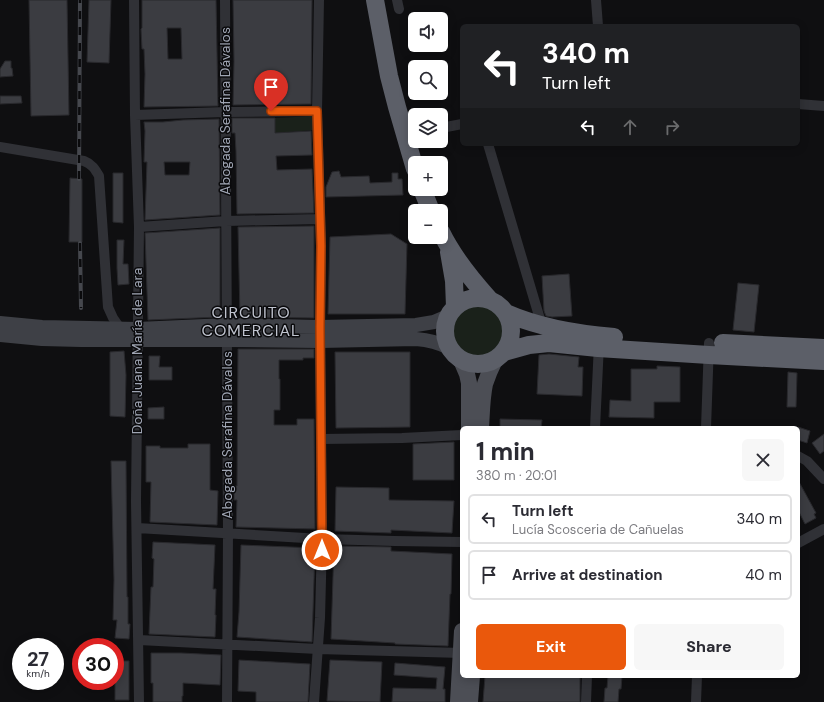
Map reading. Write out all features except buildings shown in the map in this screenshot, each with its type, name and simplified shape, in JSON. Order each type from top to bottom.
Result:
[{"type":"highway","points":[[375,0],[389,76],[408,128]]},
{"type":"highway","points":[[445,244],[454,281],[452,312]]},
{"type":"highway","points":[[448,244],[470,277],[490,300]]},
{"type":"highway","points":[[499,356],[509,344],[511,335],[511,326],[506,313],[499,305],[490,300],[479,298],[464,301],[452,312],[445,325],[445,335],[455,354],[469,363],[486,363],[499,356],[529,345],[599,342],[709,349],[824,360]]},
{"type":"highway","points":[[506,313],[520,320],[599,342]]},
{"type":"highway","points":[[709,349],[824,348]]},
{"type":"main road","points":[[0,335],[42,339],[137,335],[227,325],[320,327],[416,325],[434,322],[452,312]]},
{"type":"main road","points":[[0,323],[42,327],[120,328],[137,335],[227,340],[320,341],[416,339],[439,342],[455,354],[469,383],[469,426]]},
{"type":"main road","points":[[481,426],[482,401],[488,374],[499,356]]},
{"type":"main road","points":[[458,702],[460,669]]},
{"type":"main road","points":[[470,702],[472,678]]},
{"type":"street","name":"Doña Juana María de Lara","points":[[134,0],[135,114],[139,227],[137,335],[139,702]]},
{"type":"street","name":"Abogada Serafina Dávalos","points":[[224,0],[228,533],[227,702]]},
{"type":"street","points":[[314,702],[318,649],[322,539],[320,219],[317,111],[318,0]]},
{"type":"street","points":[[596,0],[598,24]]},
{"type":"street","points":[[800,104],[824,106]]},
{"type":"street","points":[[135,114],[317,111]]},
{"type":"street","points":[[448,127],[460,124]]},
{"type":"street","points":[[489,146],[542,326]]},
{"type":"street","points":[[0,147],[84,161],[95,168],[99,176],[108,307],[120,328]]},
{"type":"street","points":[[139,227],[320,219]]},
{"type":"street","points":[[595,426],[599,342]]},
{"type":"street","points":[[706,426],[709,349]]},
{"type":"street","points":[[321,439],[402,438],[460,435]]},
{"type":"street","points":[[800,457],[807,461],[824,479]]},
{"type":"street","points":[[137,528],[322,539],[460,542]]},
{"type":"street","points":[[800,542],[824,529]]},
{"type":"street","points":[[139,640],[318,649],[460,653]]},
{"type":"street","points":[[586,702],[587,678]]},
{"type":"street","points":[[696,702],[697,678]]},
{"type":"shaded area","points":[[315,116],[316,130],[275,133],[275,118]]},
{"type":"shaded area","points":[[473,306],[483,306],[493,310],[501,318],[505,328],[505,338],[501,348],[493,356],[483,360],[473,360],[463,356],[455,348],[451,338],[451,328],[455,318],[463,310]]},
{"type":"railway","points":[[79,179],[80,0]]},
{"type":"railway","points":[[80,243],[81,308]]},
{"type":"district","name":"CIRCUITO COMERCIAL","points":[[251,321]]},
{"type":"route","points":[[271,111],[317,111],[321,246],[320,327],[322,550]]}]
